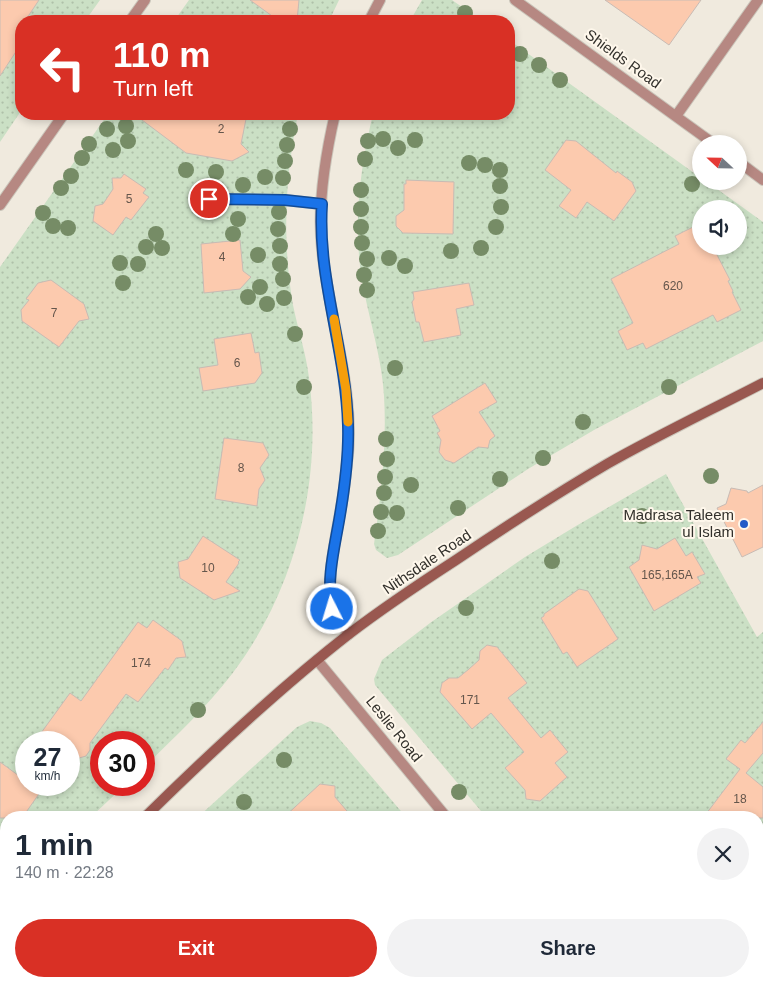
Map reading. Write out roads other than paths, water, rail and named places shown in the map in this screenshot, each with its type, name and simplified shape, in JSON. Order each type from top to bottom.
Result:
[{"type":"street","points":[[134,15],[145,0]]},
{"type":"street","points":[[372,15],[380,0]]},
{"type":"street","name":"Shields Road","points":[[515,0],[702,135]]},
{"type":"street","points":[[676,116],[758,0]]},
{"type":"street","points":[[0,204],[60,120]]},
{"type":"street","points":[[334,120],[328,144],[322,204],[322,248],[346,390],[348,452],[344,494],[333,556],[330,594],[332,609],[349,634]]},
{"type":"street","points":[[748,169],[763,180]]},
{"type":"street","points":[[202,199],[285,200],[322,204]]},
{"type":"street","name":"Nithsdale Road","points":[[151,811],[235,729],[279,691],[349,634],[397,599],[542,504],[608,464],[763,383]]},
{"type":"street","name":"Leslie Road","points":[[317,660],[441,811]]},
{"type":"place","name":"Madrasa Taleem ul Islam","points":[[744,524]]}]
